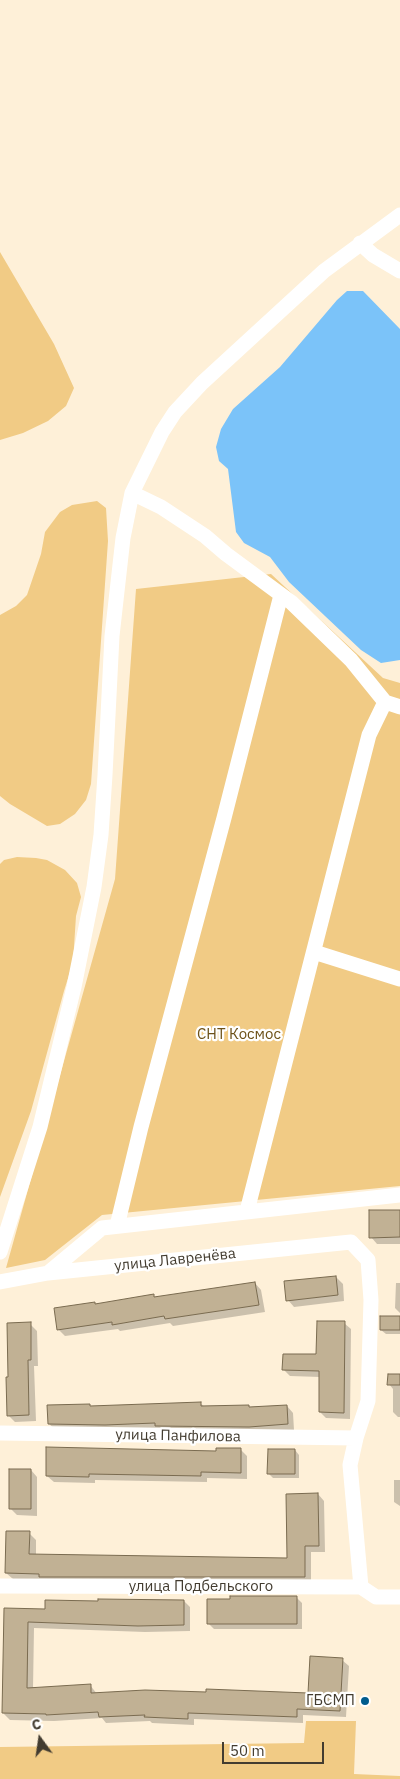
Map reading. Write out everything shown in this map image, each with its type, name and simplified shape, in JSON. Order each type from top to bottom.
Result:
[{"type":"street","points":[[0,1252],[40,1127],[74,987],[94,887],[101,835],[112,636],[123,538],[132,493],[162,432],[182,404],[202,383],[317,277],[360,243],[400,215]]},
{"type":"street","points":[[360,243],[373,255],[400,271]]},
{"type":"street","points":[[132,493],[161,507],[205,536],[291,602],[352,660],[385,702],[400,707]]},
{"type":"street","points":[[117,1226],[141,1127],[224,818],[281,595]]},
{"type":"street","points":[[247,1211],[369,735],[385,702]]},
{"type":"street","points":[[314,952],[400,979]]},
{"type":"street","points":[[48,1273],[102,1228],[400,1195]]},
{"type":"street","name":"улица Лавренёва","points":[[0,1282],[48,1273],[351,1242],[368,1260],[371,1300],[368,1401],[356,1438]]},
{"type":"street","name":"улица Панфилова","points":[[0,1433],[356,1438]]},
{"type":"street","points":[[356,1438],[350,1465],[361,1587]]},
{"type":"street","name":"улица Подбельского","points":[[0,1586],[361,1587],[376,1597],[400,1598]]},
{"type":"green space","points":[[0,252],[54,344],[74,388],[66,406],[48,421],[23,433],[0,440]]},
{"type":"green space","points":[[97,501],[106,508],[108,541],[91,784],[86,800],[75,814],[60,824],[47,826],[0,796],[0,615],[16,606],[27,595],[41,554],[45,532],[60,512],[72,505]]},
{"type":"green space","name":"СНТ Космос","points":[[271,574],[383,678],[400,683],[400,1186],[102,1215],[45,1260],[6,1268],[115,879],[136,589]]},
{"type":"green space","points":[[17,857],[47,860],[65,870],[77,883],[81,897],[76,916],[73,962],[31,1111],[0,1197],[0,864],[4,860]]},
{"type":"green space","points":[[306,1721],[356,1721],[354,1774],[400,1776],[400,1779],[0,1779],[0,1747],[304,1743]]},
{"type":"water","points":[[347,291],[363,291],[400,329],[400,660],[381,663],[361,650],[289,582],[270,557],[244,543],[236,532],[228,469],[219,461],[216,447],[221,429],[233,409],[280,367],[337,300]]},
{"type":"building","points":[[369,1210],[400,1210],[400,1237],[369,1238]]},
{"type":"building","points":[[336,1276],[338,1295],[286,1301],[284,1281]]},
{"type":"building","points":[[255,1282],[259,1305],[165,1319],[164,1316],[112,1325],[112,1322],[57,1330],[54,1308],[95,1302],[95,1304],[154,1294],[154,1297]]},
{"type":"building","points":[[380,1316],[400,1316],[400,1330],[380,1330]]},
{"type":"building","points":[[317,1321],[345,1321],[344,1413],[319,1412],[319,1371],[282,1370],[283,1354],[316,1354]]},
{"type":"building","points":[[31,1322],[31,1360],[28,1360],[29,1415],[7,1416],[7,1323]]},
{"type":"building","points":[[388,1374],[400,1374],[400,1385],[387,1385]]},
{"type":"building","points":[[201,1402],[201,1406],[249,1405],[249,1407],[287,1405],[288,1424],[249,1427],[155,1426],[155,1423],[105,1425],[48,1424],[47,1405],[90,1404],[90,1406]]},
{"type":"building","points":[[46,1447],[216,1451],[216,1448],[241,1448],[241,1473],[201,1472],[201,1476],[89,1474],[89,1477],[46,1476]]},
{"type":"building","points":[[268,1449],[295,1449],[295,1474],[267,1474]]},
{"type":"building","points":[[9,1469],[31,1469],[31,1509],[9,1509]]},
{"type":"building","points":[[318,1493],[319,1546],[305,1546],[305,1577],[39,1577],[39,1574],[5,1573],[6,1531],[30,1531],[29,1554],[287,1558],[286,1494]]},
{"type":"building","points":[[230,1596],[297,1596],[297,1624],[207,1624],[207,1599],[230,1599]]},
{"type":"building","points":[[98,1599],[184,1600],[184,1625],[138,1626],[28,1622],[27,1688],[91,1684],[91,1693],[145,1690],[206,1692],[206,1689],[308,1693],[310,1656],[343,1658],[340,1711],[297,1709],[297,1717],[188,1713],[188,1719],[144,1717],[145,1715],[99,1717],[98,1712],[46,1715],[2,1713],[4,1608],[45,1609],[45,1600],[98,1601]]},
{"type":"place","name":"ГБСМП","points":[[365,1701]]}]
